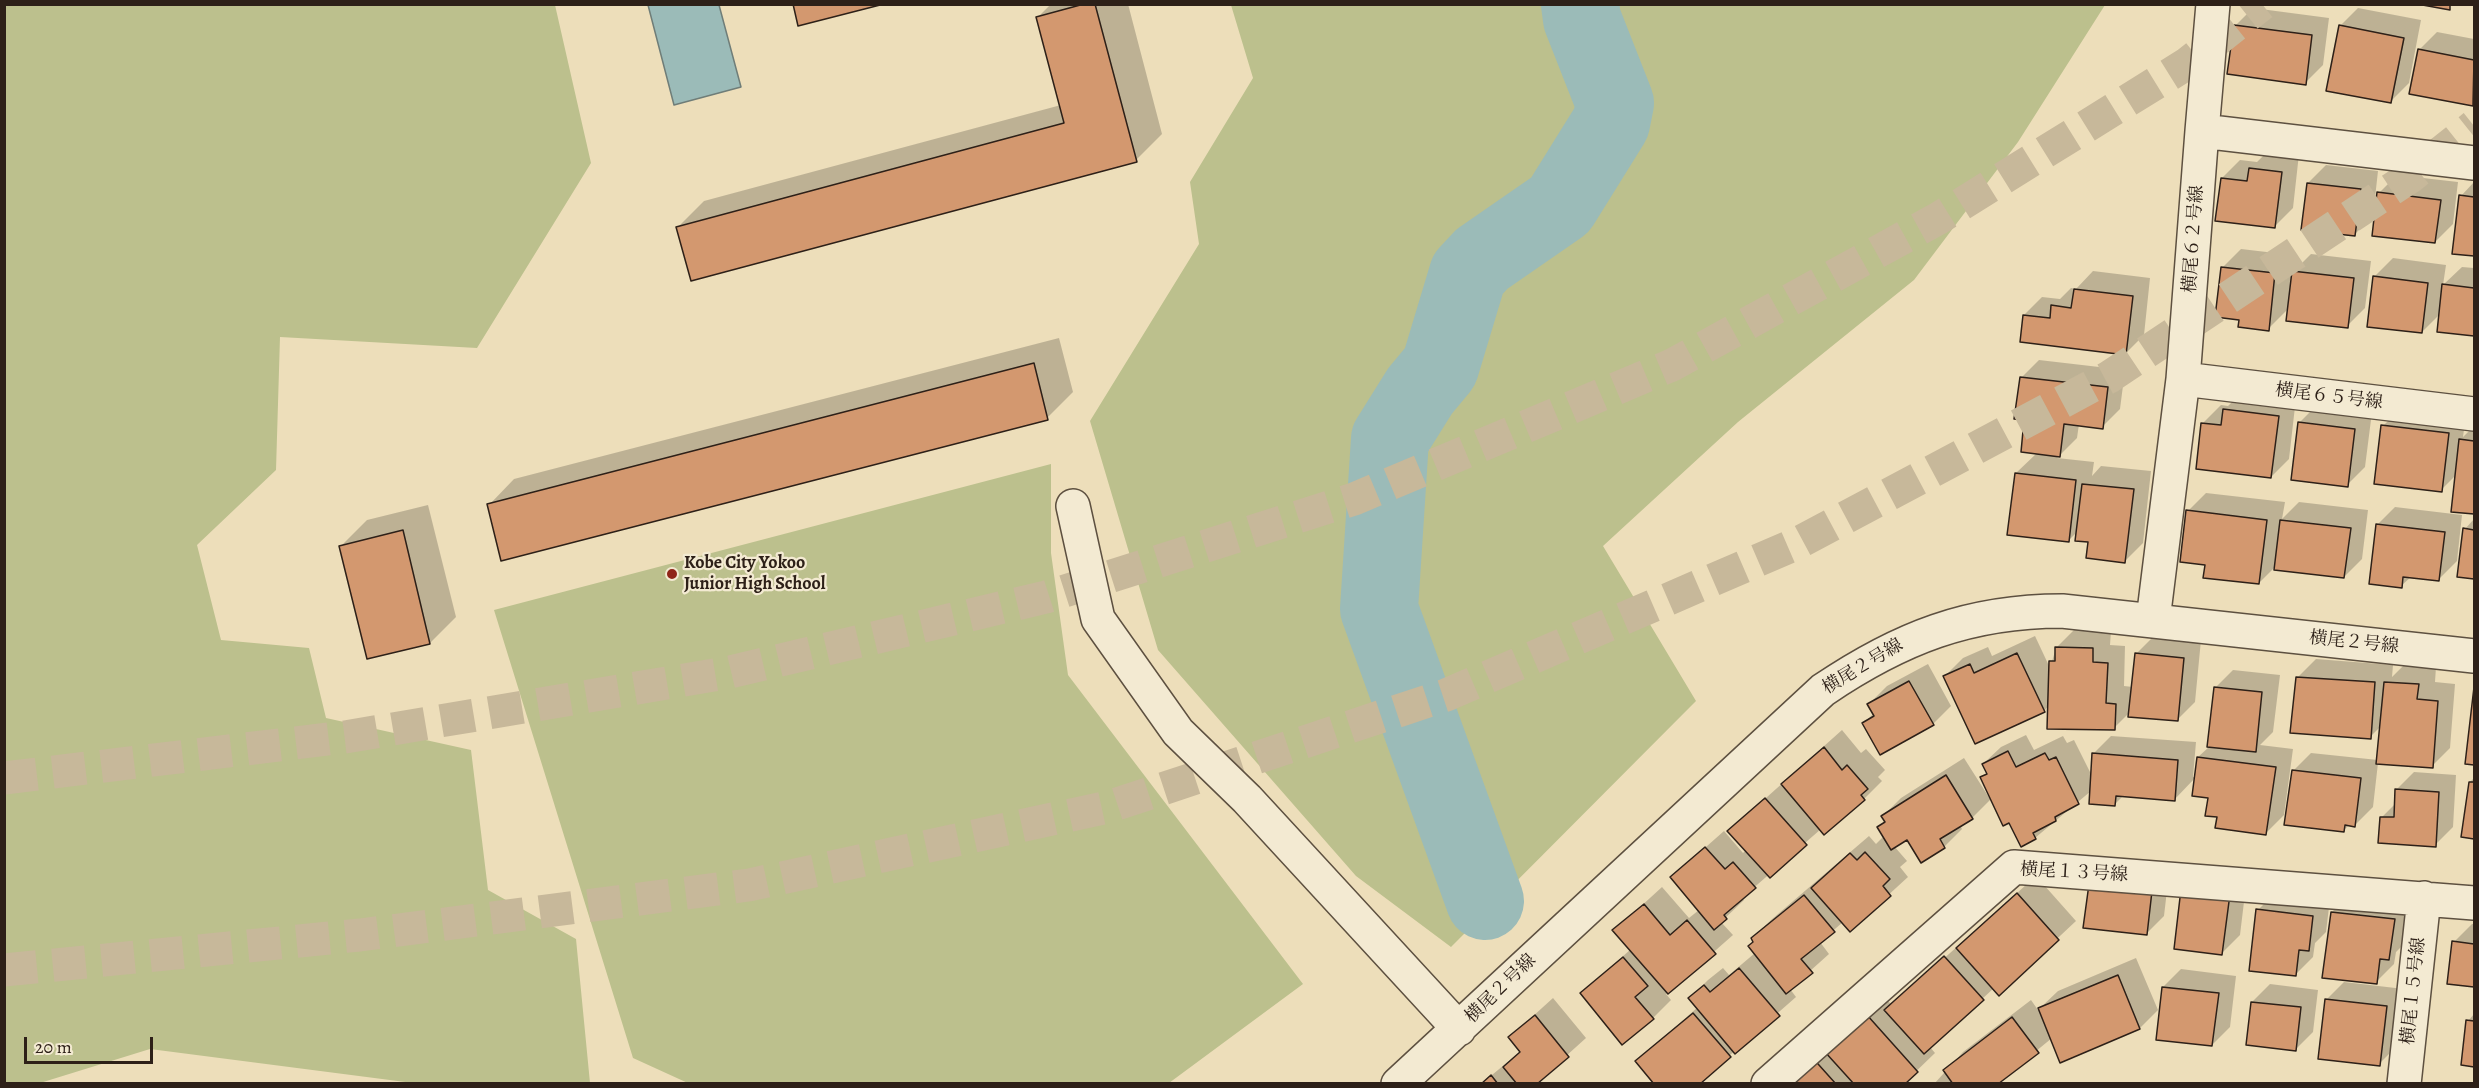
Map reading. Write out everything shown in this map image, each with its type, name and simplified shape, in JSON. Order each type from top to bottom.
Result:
[{"type":"street","name":"横尾６２号線","points":[[2153,620],[2183,379],[2213,4]]},
{"type":"street","points":[[2202,130],[2475,163]]},
{"type":"street","name":"横尾６５号線","points":[[2183,379],[2475,414]]},
{"type":"street","points":[[1073,506],[1098,619],[1178,732],[1247,799],[1459,1029]]},
{"type":"street","name":"横尾２号線","points":[[1398,1083],[1823,690],[1876,656],[1937,628],[1999,614],[2062,611],[2475,656]]},
{"type":"street","name":"横尾１３号線","points":[[1768,1083],[2014,867],[2475,903]]},
{"type":"street","name":"横尾１５号線","points":[[2404,1083],[2424,898]]},
{"type":"green space","points":[[5,4],[555,5],[591,163],[477,348],[280,337],[276,470],[197,545],[221,640],[309,648],[326,718],[471,750],[488,890],[576,939],[590,1083],[413,1083],[150,1049],[40,1083],[5,1083]]},
{"type":"green space","points":[[1231,5],[2105,5],[2018,142],[1914,280],[1738,422],[1603,546],[1696,701],[1451,947],[1356,876],[1158,650],[1090,421],[1199,244],[1190,182],[1253,78]]},
{"type":"green space","points":[[1051,464],[1051,553],[1068,675],[1303,984],[1169,1083],[690,1084],[633,1058],[494,610]]},
{"type":"water","points":[[648,5],[719,5],[741,87],[674,105]]},
{"type":"building","points":[[793,4],[884,4],[798,26]]},
{"type":"building","points":[[1084,4],[1095,4],[1137,162],[691,281],[676,227],[1064,123],[1036,17]]},
{"type":"building","points":[[2417,4],[2450,4],[2450,10]]},
{"type":"building","points":[[2234,25],[2312,35],[2306,85],[2227,74]]},
{"type":"building","points":[[2339,25],[2404,38],[2391,103],[2326,91]]},
{"type":"building","points":[[2418,49],[2474,60],[2473,106],[2409,94]]},
{"type":"building","points":[[2249,168],[2282,172],[2275,228],[2215,221],[2221,178],[2247,181]]},
{"type":"building","points":[[2307,183],[2361,189],[2355,236],[2301,230]]},
{"type":"building","points":[[2377,192],[2441,200],[2435,243],[2372,236]]},
{"type":"building","points":[[2459,195],[2474,197],[2474,256],[2452,254]]},
{"type":"building","points":[[2221,267],[2275,273],[2269,331],[2238,327],[2239,320],[2215,317]]},
{"type":"building","points":[[2292,271],[2354,278],[2348,328],[2286,321]]},
{"type":"building","points":[[2373,276],[2428,283],[2422,333],[2367,327]]},
{"type":"building","points":[[2442,284],[2474,288],[2474,336],[2437,332]]},
{"type":"building","points":[[2074,289],[2133,296],[2126,355],[2020,342],[2023,315],[2050,318],[2051,305],[2071,308]]},
{"type":"building","points":[[1034,363],[1048,420],[501,561],[487,504]]},
{"type":"building","points":[[2020,377],[2108,387],[2103,429],[2064,424],[2060,457],[2021,452],[2024,420],[2014,419]]},
{"type":"building","points":[[2223,409],[2279,416],[2271,478],[2196,469],[2201,423],[2221,425]]},
{"type":"building","points":[[2298,422],[2355,429],[2348,487],[2291,480]]},
{"type":"building","points":[[2381,425],[2449,433],[2442,492],[2374,484]]},
{"type":"building","points":[[2459,439],[2474,441],[2474,514],[2451,512]]},
{"type":"building","points":[[2015,473],[2076,480],[2069,542],[2007,535]]},
{"type":"building","points":[[2082,484],[2134,489],[2125,563],[2086,558],[2088,542],[2075,541]]},
{"type":"building","points":[[2186,510],[2267,520],[2259,584],[2203,578],[2205,565],[2180,562]]},
{"type":"building","points":[[2280,520],[2351,528],[2344,578],[2274,570]]},
{"type":"building","points":[[2376,524],[2445,532],[2439,581],[2403,577],[2402,588],[2369,584]]},
{"type":"building","points":[[2463,528],[2474,530],[2474,579],[2457,577]]},
{"type":"building","points":[[403,530],[430,644],[367,659],[339,546]]},
{"type":"building","points":[[2055,647],[2093,648],[2093,662],[2108,663],[2106,703],[2116,704],[2115,730],[2047,729],[2049,661],[2055,661]]},
{"type":"building","points":[[2017,653],[2045,712],[1975,744],[1943,676],[1970,664],[1974,673]]},
{"type":"building","points":[[2135,653],[2184,658],[2178,721],[2128,717]]},
{"type":"building","points":[[2296,677],[2375,682],[2371,739],[2290,733]]},
{"type":"building","points":[[1909,681],[1934,725],[1880,755],[1862,723],[1874,716],[1867,704]]},
{"type":"building","points":[[2384,682],[2419,684],[2417,699],[2438,701],[2433,768],[2376,764]]},
{"type":"building","points":[[2214,687],[2262,692],[2256,752],[2207,747]]},
{"type":"building","points":[[2474,687],[2474,765],[2465,764]]},
{"type":"building","points":[[1824,747],[1842,770],[1847,765],[1868,789],[1861,795],[1865,800],[1824,835],[1781,784]]},
{"type":"building","points":[[2008,751],[2016,767],[2045,753],[2049,760],[2056,757],[2079,804],[2055,817],[2056,821],[2033,833],[2036,839],[2021,847],[2009,823],[2003,826],[1980,777],[1987,774],[1982,764]]},
{"type":"building","points":[[2092,753],[2178,760],[2175,801],[2116,796],[2115,806],[2089,804]]},
{"type":"building","points":[[2197,757],[2276,767],[2266,835],[2215,828],[2217,817],[2205,816],[2208,798],[2192,796]]},
{"type":"building","points":[[2292,770],[2361,778],[2355,827],[2345,825],[2344,832],[2284,825]]},
{"type":"building","points":[[1946,775],[1973,819],[1940,839],[1945,848],[1921,863],[1907,840],[1891,850],[1877,827],[1885,822],[1881,816]]},
{"type":"building","points":[[2469,782],[2474,782],[2474,839],[2461,837]]},
{"type":"building","points":[[2395,789],[2439,792],[2436,847],[2378,843],[2380,817],[2394,817]]},
{"type":"building","points":[[1765,798],[1807,845],[1770,878],[1727,831]]},
{"type":"building","points":[[1705,847],[1725,869],[1733,862],[1756,888],[1724,915],[1727,919],[1714,930],[1670,877]]},
{"type":"building","points":[[1865,852],[1890,879],[1883,886],[1891,896],[1850,932],[1811,888],[1850,853],[1857,860]]},
{"type":"building","points":[[2089,884],[2152,891],[2147,935],[2083,928]]},
{"type":"building","points":[[2181,889],[2230,894],[2222,955],[2174,949]]},
{"type":"building","points":[[2017,893],[2059,940],[1999,996],[1956,948]]},
{"type":"building","points":[[1804,895],[1835,932],[1801,959],[1813,973],[1786,994],[1748,946],[1753,942],[1751,938]]},
{"type":"building","points":[[1644,904],[1670,935],[1687,920],[1716,954],[1668,994],[1612,930]]},
{"type":"building","points":[[2256,909],[2313,916],[2309,951],[2299,950],[2296,976],[2249,971]]},
{"type":"building","points":[[2331,912],[2395,919],[2389,960],[2380,959],[2377,984],[2322,978]]},
{"type":"building","points":[[2452,941],[2474,944],[2474,987],[2447,984]]},
{"type":"building","points":[[1944,956],[1984,1000],[1924,1054],[1884,1010]]},
{"type":"building","points":[[1623,957],[1648,986],[1635,997],[1654,1019],[1622,1045],[1580,993]]},
{"type":"building","points":[[1739,968],[1780,1016],[1735,1054],[1688,998],[1704,985],[1710,992]]},
{"type":"building","points":[[2118,975],[2140,1029],[2060,1063],[2038,1008]]},
{"type":"building","points":[[2162,987],[2219,993],[2212,1046],[2156,1040]]},
{"type":"building","points":[[2325,999],[2387,1006],[2380,1066],[2318,1059]]},
{"type":"building","points":[[2251,1002],[2301,1007],[2296,1051],[2246,1045]]},
{"type":"building","points":[[1693,1013],[1731,1057],[1700,1084],[1654,1084],[1635,1061]]},
{"type":"building","points":[[1535,1015],[1569,1057],[1537,1084],[1517,1084],[1503,1067],[1520,1052],[1508,1037]]},
{"type":"building","points":[[1867,1015],[1918,1072],[1905,1084],[1854,1084],[1825,1052]]},
{"type":"building","points":[[2012,1017],[2039,1053],[1998,1084],[1953,1084],[1943,1070]]},
{"type":"building","points":[[2466,1020],[2474,1021],[2474,1067],[2461,1065]]},
{"type":"building","points":[[1810,1055],[1836,1084],[1788,1084]]},
{"type":"building","points":[[1491,1075],[1498,1084],[1481,1084]]},
{"type":"waterway","points":[[1485,901],[1379,609],[1390,439],[1420,391],[1440,367],[1468,274],[1482,259],[1560,205],[1611,123],[1615,103],[1582,19],[1580,4]]},
{"type":"tunnel","points":[[4,778],[345,737],[726,673],[1046,597],[1354,499],[1672,365],[1939,218],[2188,63],[2262,4]]},
{"type":"tunnel","points":[[4,970],[360,935],[749,885],[1108,807],[1446,695],[1796,544],[2109,377],[2410,177],[2474,126]]},
{"type":"place","name":"Kobe City Yokoo Junior High School","points":[[672,574]]}]
